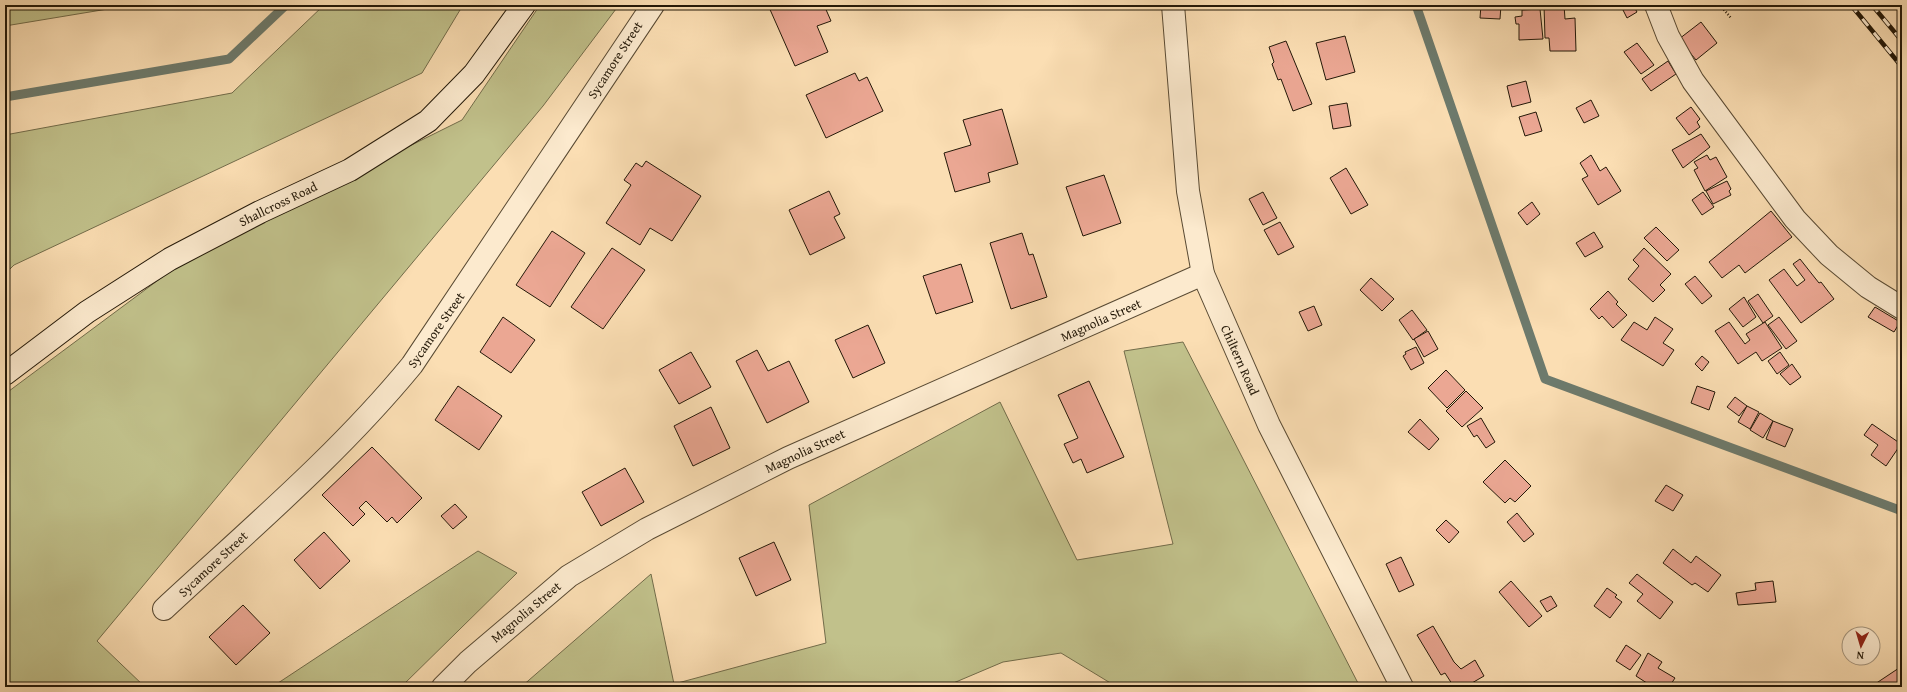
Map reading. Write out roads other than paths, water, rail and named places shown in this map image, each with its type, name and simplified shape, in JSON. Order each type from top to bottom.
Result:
[{"type":"street","name":"Shallcross Road","points":[[5,374],[87,312],[170,259],[260,212],[350,170],[428,121],[474,74],[524,5]]},
{"type":"street","name":"Sycamore Street","points":[[164,610],[338,447],[387,396],[412,365],[653,5]]},
{"type":"street","name":"Chiltern Road","points":[[1173,5],[1188,191],[1203,274],[1269,425],[1402,687]]},
{"type":"street","points":[[1656,5],[1668,36],[1693,81],[1795,219],[1829,255],[1868,287],[1902,308]]},
{"type":"street","name":"Magnolia Street","points":[[443,687],[468,662],[569,576],[647,529],[788,458],[1203,274]]},
{"type":"waterway","points":[[5,97],[229,59],[286,5]]},
{"type":"waterway","points":[[1416,5],[1545,379],[1902,511]]},
{"type":"railway","points":[[1851,5],[1902,67]]},
{"type":"railway","points":[[1872,5],[1902,41]]}]
